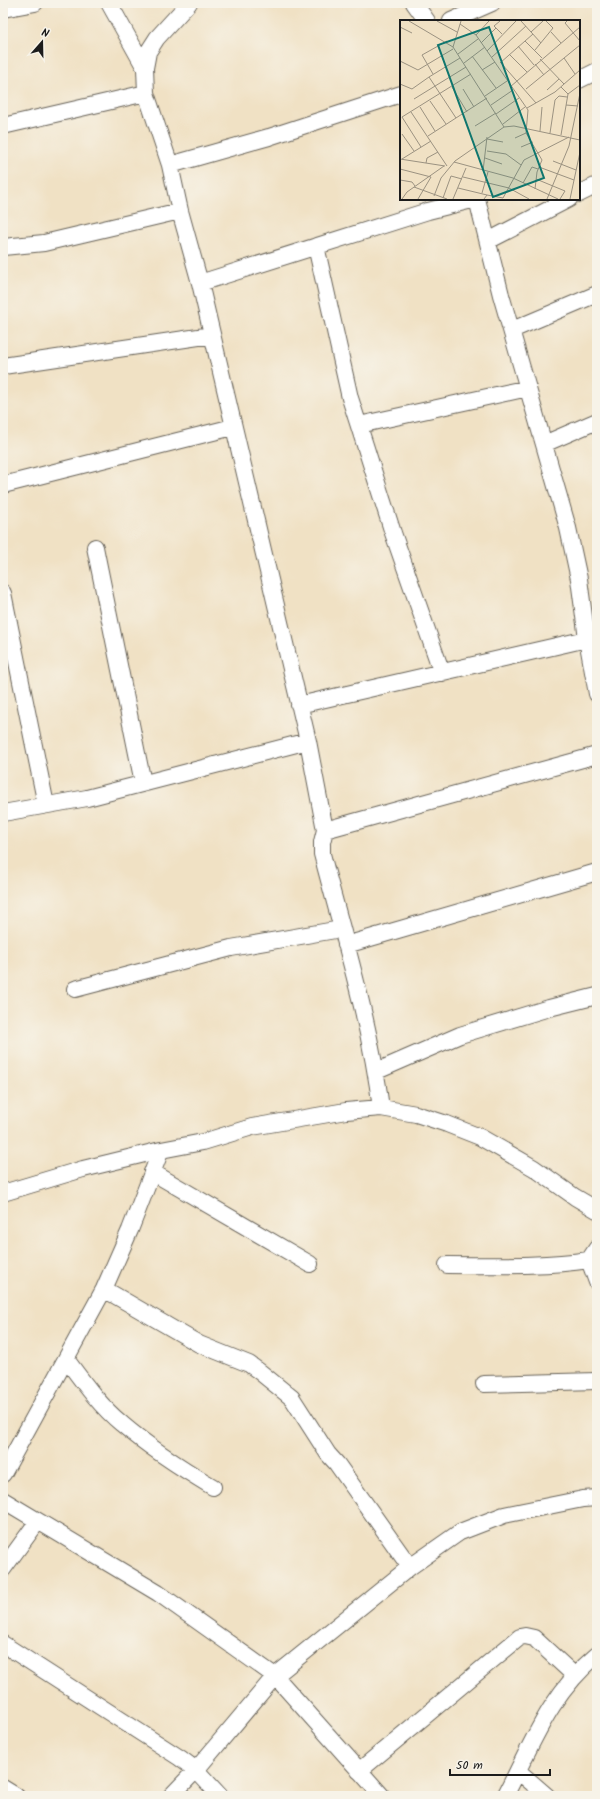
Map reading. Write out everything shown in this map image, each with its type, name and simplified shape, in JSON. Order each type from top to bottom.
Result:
[{"type":"street","points":[[3,9],[35,3]]},
{"type":"street","points":[[109,3],[145,68]]},
{"type":"street","points":[[189,3],[157,38],[148,52],[145,68],[146,93],[170,166],[180,211],[200,283],[308,741],[325,830],[322,842],[322,854],[346,945],[376,1071],[381,1108]]},
{"type":"street","points":[[414,3],[426,20]]},
{"type":"street","points":[[453,20],[492,3]]},
{"type":"street","points":[[580,80],[597,71]]},
{"type":"street","points":[[3,126],[146,93]]},
{"type":"street","points":[[170,166],[268,137],[400,94]]},
{"type":"street","points":[[580,193],[597,184]]},
{"type":"street","points":[[200,283],[428,211],[473,200]]},
{"type":"street","points":[[477,200],[501,295],[571,543],[579,580],[587,639],[597,694]]},
{"type":"street","points":[[488,241],[567,200]]},
{"type":"street","points":[[3,248],[44,243],[180,211]]},
{"type":"street","points":[[316,246],[350,398],[393,533],[442,673]]},
{"type":"street","points":[[512,330],[597,294]]},
{"type":"street","points":[[3,366],[212,335]]},
{"type":"street","points":[[359,425],[528,388]]},
{"type":"street","points":[[544,444],[596,424]]},
{"type":"street","points":[[3,485],[233,427]]},
{"type":"street","points":[[95,547],[142,783]]},
{"type":"street","points":[[3,593],[46,805]]},
{"type":"street","points":[[299,705],[587,639]]},
{"type":"street","points":[[3,813],[87,798],[308,741]]},
{"type":"street","points":[[325,830],[597,755]]},
{"type":"street","points":[[346,945],[597,872]]},
{"type":"street","points":[[75,989],[231,948],[341,929]]},
{"type":"street","points":[[376,1071],[460,1035],[550,1008],[597,996]]},
{"type":"street","points":[[3,1193],[83,1169],[161,1150],[203,1142],[252,1127],[346,1111],[381,1108],[422,1116],[480,1137],[534,1168],[575,1197],[597,1210]]},
{"type":"street","points":[[3,1474],[104,1289],[130,1230],[161,1150]]},
{"type":"street","points":[[152,1172],[310,1264]]},
{"type":"street","points":[[447,1264],[527,1266],[562,1264],[593,1254],[597,1282]]},
{"type":"street","points":[[104,1289],[199,1344],[249,1364],[292,1398],[328,1454],[337,1464],[410,1567]]},
{"type":"street","points":[[66,1359],[92,1393],[121,1424],[174,1464],[213,1487]]},
{"type":"street","points":[[484,1384],[597,1381]]},
{"type":"street","points":[[170,1796],[196,1770],[275,1676],[410,1567],[460,1532],[504,1515],[583,1499],[597,1498]]},
{"type":"street","points":[[3,1500],[158,1593],[275,1676],[382,1796]]},
{"type":"street","points":[[3,1569],[38,1522]]},
{"type":"street","points":[[359,1771],[520,1637],[525,1636],[534,1638],[574,1675]]},
{"type":"street","points":[[3,1644],[196,1770],[220,1796]]},
{"type":"street","points":[[505,1796],[553,1702],[574,1675],[594,1662]]},
{"type":"street","points":[[518,1771],[547,1796]]},
{"type":"street","points":[[3,1788],[16,1796]]}]
